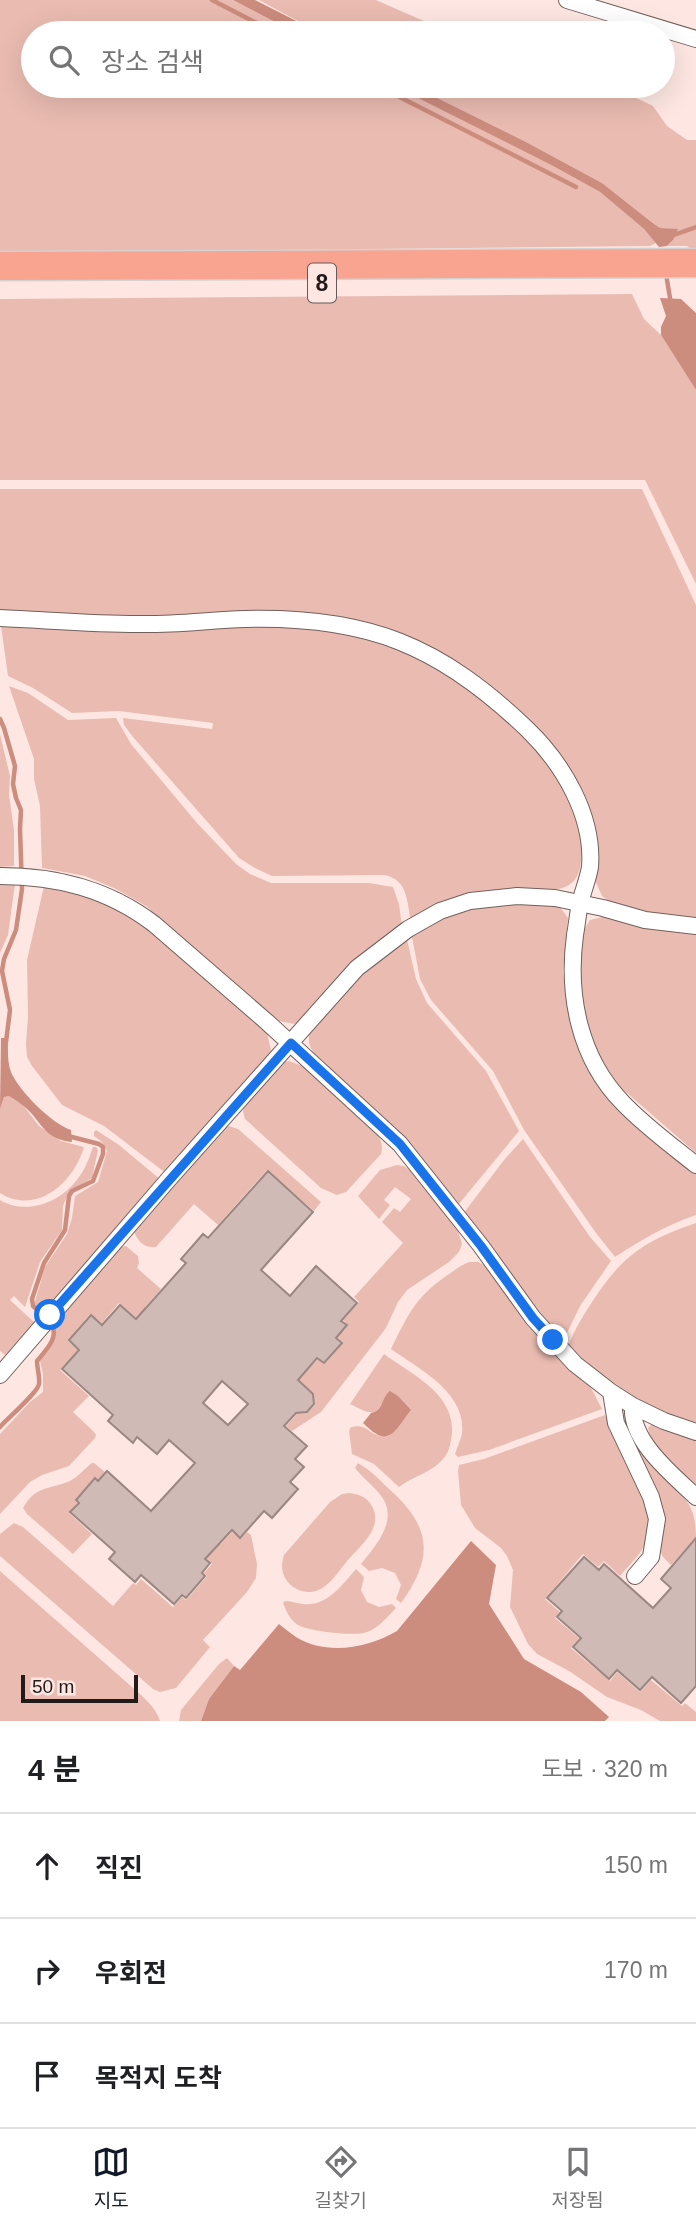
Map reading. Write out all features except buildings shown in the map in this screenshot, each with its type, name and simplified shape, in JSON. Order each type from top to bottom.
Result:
[{"type":"highway","name":"8","points":[[0,266],[690,273]]},
{"type":"highway","name":"8","points":[[0,284],[644,273]]},
{"type":"street","points":[[567,0],[636,21]]},
{"type":"street","points":[[675,33],[696,39]]},
{"type":"street","points":[[0,618],[140,624],[271,619],[356,627],[408,644],[461,674],[489,695],[536,737],[560,770],[578,802],[588,836],[590,866],[575,936],[573,985],[576,1011],[586,1045],[603,1077],[623,1103],[696,1165]]},
{"type":"street","points":[[14,877],[82,886],[107,895],[139,913],[291,1043],[400,1144],[481,1246],[533,1318],[575,1364],[634,1406],[696,1433]]},
{"type":"street","points":[[0,1375],[357,968],[396,937],[440,911],[470,901],[517,896],[555,898],[645,920],[696,926]]},
{"type":"street","points":[[611,1392],[616,1423],[651,1497],[657,1519],[651,1558],[635,1576]]},
{"type":"street","points":[[634,1406],[634,1424],[645,1443],[671,1474],[696,1497]]},
{"type":"shaded area","points":[[0,0],[233,0],[273,21],[21,21],[21,98],[418,98],[600,192],[644,229],[656,243],[650,246],[0,253]]},
{"type":"shaded area","points":[[233,0],[255,0],[296,21],[273,21]]},
{"type":"shaded area","points":[[259,0],[376,0],[424,21],[298,21]]},
{"type":"shaded area","points":[[418,98],[437,98],[602,183],[660,228],[678,229],[673,240],[667,246],[659,247],[644,229],[600,192]]},
{"type":"shaded area","points":[[437,98],[636,98],[653,106],[667,126],[687,140],[696,140],[696,250],[687,246],[667,246],[673,240],[671,229],[659,228],[602,183]]},
{"type":"shaded area","points":[[632,294],[644,319],[661,335],[696,390],[696,584],[645,480],[0,480],[0,299]]},
{"type":"shaded area","points":[[660,298],[681,299],[696,313],[696,390],[661,335],[666,316]]},
{"type":"shaded area","points":[[0,489],[642,489],[696,605],[696,920],[670,919],[612,903],[602,896],[594,878],[591,817],[490,687],[443,654],[410,639],[243,614],[138,616],[0,612]]},
{"type":"shaded area","points":[[273,625],[328,628],[388,644],[436,667],[486,702],[535,749],[571,804],[580,833],[581,862],[572,883],[563,888],[411,922],[402,887],[393,878],[385,875],[272,876],[239,858],[133,737],[124,725],[123,718],[212,729],[213,723],[119,711],[72,713],[33,688],[8,676],[1,626],[97,628]]},
{"type":"shaded area","points":[[9,686],[28,693],[68,720],[116,718],[131,744],[197,823],[236,864],[250,874],[271,883],[369,883],[393,887],[399,904],[402,927],[305,1019],[294,1024],[279,1021],[146,906],[85,876],[42,868],[40,806],[34,779],[34,759]]},
{"type":"shaded area","points":[[0,734],[10,776],[14,866],[0,867]]},
{"type":"shaded area","points":[[0,883],[15,884],[8,935],[0,953]]},
{"type":"shaded area","points":[[44,886],[94,900],[142,923],[267,1033],[271,1050],[268,1060],[167,1174],[104,1126],[62,1105],[27,1057],[27,960]]},
{"type":"shaded area","points":[[517,900],[560,907],[568,918],[563,972],[567,1005],[580,1044],[676,1157],[696,1174],[696,1215],[654,1233],[615,1257],[524,1130],[493,1071],[431,1000],[420,979],[411,932],[440,914]]},
{"type":"shaded area","points":[[602,917],[696,933],[696,1153],[619,1086],[599,1056],[587,1028],[581,1009],[579,937],[590,920]]},
{"type":"shaded area","points":[[406,935],[416,979],[427,1003],[486,1071],[519,1131],[458,1205],[404,1138],[314,1053],[309,1042],[310,1029],[358,974]]},
{"type":"shaded area","points":[[1,1038],[8,1038],[9,1064],[15,1080],[45,1114],[71,1130],[72,1142],[58,1139],[49,1133],[27,1109],[9,1096],[4,1097],[0,1109]]},
{"type":"shaded area","points":[[289,1061],[305,1067],[374,1129],[380,1140],[381,1154],[346,1192],[337,1195],[321,1188],[245,1119],[245,1102],[279,1063]]},
{"type":"shaded area","points":[[9,1096],[23,1105],[39,1126],[61,1141],[84,1147],[72,1172],[63,1183],[40,1198],[14,1199],[0,1193],[0,1109],[4,1097]]},
{"type":"shaded area","points":[[229,1126],[238,1129],[321,1202],[314,1211],[267,1170],[218,1225],[194,1204],[156,1247],[144,1245],[133,1228],[218,1131]]},
{"type":"shaded area","points":[[96,1130],[119,1145],[161,1180],[44,1312],[34,1305],[45,1267],[67,1234],[75,1196],[98,1182],[107,1151],[94,1136]]},
{"type":"shaded area","points":[[523,1139],[590,1237],[611,1261],[580,1306],[562,1340],[463,1214]]},
{"type":"shaded area","points":[[93,1147],[98,1150],[92,1178],[70,1191],[67,1196],[63,1206],[62,1230],[40,1262],[25,1307],[14,1296],[10,1300],[34,1322],[5,1355],[0,1351],[0,1200],[21,1207],[43,1204],[54,1199],[72,1186],[79,1177]]},
{"type":"shaded area","points":[[397,1165],[411,1171],[457,1228],[462,1244],[459,1252],[449,1262],[407,1290],[386,1328],[321,1412],[292,1431],[286,1426],[297,1414],[307,1413],[315,1405],[314,1394],[305,1386],[295,1386],[301,1367],[306,1371],[318,1359],[324,1364],[343,1343],[337,1337],[348,1325],[343,1320],[359,1302],[354,1297],[403,1243],[382,1222],[394,1208],[400,1212],[411,1199],[395,1187],[384,1200],[390,1205],[379,1219],[358,1196],[380,1170]]},
{"type":"shaded area","points":[[696,1223],[696,1424],[644,1402],[597,1371],[568,1347],[594,1299],[626,1260],[649,1243]]},
{"type":"shaded area","points":[[126,1246],[138,1256],[137,1268],[161,1289],[145,1307],[156,1317],[147,1327],[119,1303],[102,1323],[90,1314],[68,1340],[78,1350],[60,1370],[89,1396],[73,1412],[94,1432],[95,1438],[69,1466],[30,1482],[0,1514],[0,1434],[43,1392],[40,1361],[54,1342],[54,1320],[120,1247]]},
{"type":"shaded area","points":[[469,1262],[484,1265],[547,1345],[568,1367],[588,1382],[602,1409],[489,1450],[458,1457],[455,1454],[462,1433],[457,1405],[438,1383],[391,1349],[407,1317],[426,1292]]},
{"type":"shaded area","points":[[384,1354],[429,1386],[446,1406],[451,1418],[451,1442],[444,1458],[434,1467],[399,1487],[374,1464],[352,1454],[349,1431],[351,1427],[360,1426],[378,1436],[389,1436],[411,1410],[382,1407],[370,1412],[350,1404]]},
{"type":"shaded area","points":[[390,1391],[411,1410],[390,1435],[379,1435],[363,1423],[371,1413],[381,1407]]},
{"type":"shaded area","points":[[605,1415],[649,1511],[650,1531],[644,1547],[620,1576],[604,1561],[598,1567],[583,1554],[545,1599],[560,1612],[555,1618],[579,1638],[571,1648],[610,1681],[617,1672],[640,1692],[651,1680],[682,1706],[685,1703],[696,1712],[696,1721],[660,1721],[641,1710],[607,1697],[569,1671],[537,1654],[528,1644],[510,1607],[513,1570],[507,1556],[475,1528],[461,1505],[459,1465],[484,1459]]},
{"type":"shaded area","points":[[652,1424],[696,1440],[696,1487],[655,1445],[648,1428]]},
{"type":"shaded area","points":[[626,1431],[630,1431],[651,1464],[684,1498],[693,1513],[696,1538],[671,1565],[660,1551],[663,1524]]},
{"type":"shaded area","points":[[92,1463],[105,1472],[98,1480],[95,1477],[75,1500],[77,1503],[69,1513],[92,1534],[73,1554],[23,1508],[33,1495],[70,1481]]},
{"type":"shaded area","points":[[358,1463],[402,1502],[420,1529],[423,1556],[412,1586],[401,1603],[396,1599],[401,1585],[395,1573],[382,1568],[369,1571],[361,1564],[380,1539],[387,1520],[387,1511],[385,1501],[355,1468]]},
{"type":"shaded area","points":[[349,1493],[362,1496],[372,1506],[375,1514],[373,1529],[364,1543],[325,1586],[312,1592],[296,1589],[284,1575],[284,1555],[330,1502]]},
{"type":"shaded area","points":[[14,1523],[23,1527],[113,1606],[133,1583],[136,1585],[141,1579],[173,1607],[182,1597],[186,1600],[207,1576],[204,1573],[212,1564],[199,1552],[213,1537],[221,1544],[232,1532],[240,1539],[247,1532],[251,1535],[257,1564],[256,1578],[247,1592],[203,1640],[210,1647],[176,1688],[160,1692],[153,1689],[0,1556],[0,1534]]},
{"type":"shaded area","points":[[471,1541],[496,1565],[489,1604],[524,1659],[581,1692],[609,1717],[605,1721],[201,1721],[209,1699],[234,1666],[240,1670],[279,1624],[308,1643],[334,1648],[347,1648],[386,1637],[397,1631]]},
{"type":"shaded area","points":[[356,1569],[364,1577],[361,1590],[367,1602],[379,1607],[392,1604],[396,1608],[383,1622],[367,1632],[353,1634],[303,1627],[291,1618],[283,1603],[285,1601],[311,1604],[326,1599]]},
{"type":"shaded area","points":[[0,1571],[145,1698],[160,1721],[0,1721]]},
{"type":"shaded area","points":[[227,1658],[234,1666],[209,1699],[201,1721],[179,1721],[181,1710]]},
{"type":"waterway","points":[[212,0],[253,21]]},
{"type":"waterway","points":[[402,98],[576,187]]},
{"type":"waterway","points":[[671,236],[696,227]]},
{"type":"waterway","points":[[666,274],[671,304]]},
{"type":"waterway","points":[[0,719],[15,766],[13,784],[21,810],[22,889],[16,930],[2,971],[10,1010],[6,1042]]},
{"type":"waterway","points":[[44,1316],[33,1306],[32,1299],[44,1263],[65,1230],[69,1196],[72,1191],[93,1181],[103,1154],[103,1147],[99,1144],[68,1136]]},
{"type":"waterway","points":[[0,1427],[38,1388],[37,1361],[53,1338],[50,1323]]},
{"type":"route","points":[[50,1315],[291,1043],[400,1144],[481,1246],[533,1318],[553,1340]]}]
